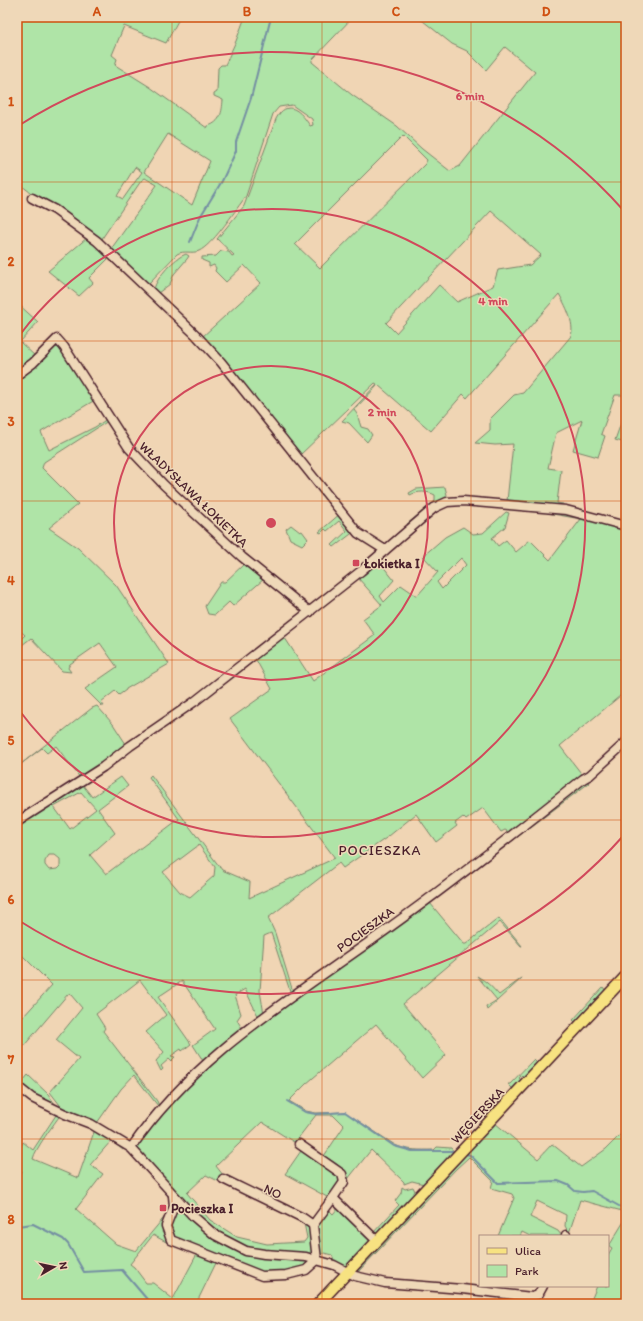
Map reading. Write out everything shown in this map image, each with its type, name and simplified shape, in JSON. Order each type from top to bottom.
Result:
[{"type":"main road","name":"WĘGIERSKA","points":[[318,1304],[626,976]]},
{"type":"street","points":[[32,198],[54,210],[97,241],[195,334],[221,362],[358,533],[385,550]]},
{"type":"street","name":"WŁADYSŁAWA ŁOKIETKA","points":[[17,375],[33,363],[57,339],[64,347],[129,448],[164,485],[242,557],[310,612]]},
{"type":"street","points":[[17,822],[103,767],[130,746],[194,702],[310,612],[434,508],[447,502],[463,501],[566,510],[626,526]]},
{"type":"street","name":"POCIESZKA","points":[[131,1148],[148,1123],[172,1095],[241,1033],[374,939],[539,815],[590,775],[626,742]]},
{"type":"street","points":[[17,1086],[32,1098],[65,1114],[91,1124],[131,1148],[149,1166],[173,1196],[193,1216],[215,1235],[246,1251],[306,1257],[334,1265],[355,1276],[385,1283],[462,1289],[529,1297],[538,1295],[542,1287]]},
{"type":"street","points":[[299,1144],[342,1174],[344,1182],[313,1225],[317,1260]]},
{"type":"street","name":"NO","points":[[223,1179],[303,1218],[313,1225]]},
{"type":"street","points":[[173,1196],[174,1206],[166,1226],[171,1240],[262,1276],[286,1275],[306,1270],[317,1260]]},
{"type":"street","points":[[333,1198],[377,1240]]},
{"type":"green space","points":[[17,17],[180,17],[166,43],[124,26],[112,55],[117,59],[115,65],[150,87],[207,128],[216,122],[222,109],[223,100],[214,96],[217,92],[218,68],[221,65],[225,65],[245,17],[353,17],[312,60],[312,62],[352,95],[397,126],[422,149],[450,171],[460,166],[535,72],[505,47],[486,70],[467,51],[452,44],[418,17],[626,17],[626,395],[615,395],[601,434],[605,436],[598,457],[573,450],[582,420],[556,433],[548,468],[561,470],[557,503],[563,504],[563,506],[507,501],[513,444],[495,445],[475,443],[490,430],[490,419],[514,395],[523,393],[571,336],[571,320],[559,294],[467,398],[463,394],[431,431],[378,385],[354,410],[357,414],[361,427],[368,429],[372,435],[367,442],[349,423],[342,421],[377,384],[375,383],[299,456],[202,337],[261,283],[244,265],[226,282],[215,271],[216,268],[214,265],[209,267],[209,263],[202,260],[202,257],[216,256],[221,251],[229,252],[232,256],[234,255],[217,239],[244,206],[276,119],[280,113],[285,109],[294,109],[310,126],[313,125],[312,119],[292,105],[279,107],[273,114],[246,196],[227,222],[204,248],[196,252],[182,252],[177,254],[148,284],[17,182]],"holes":[[[168,134],[210,161],[192,205],[144,172]],[[403,136],[427,160],[425,164],[320,268],[295,244]],[[135,167],[142,172],[123,199],[117,196]],[[145,178],[157,185],[111,249],[102,240],[141,181]],[[491,211],[541,255],[530,265],[498,270],[493,286],[457,302],[439,285],[396,333],[386,323]]]},
{"type":"green space","points":[[88,237],[111,256],[89,278],[93,283],[79,296],[48,271]]},
{"type":"green space","points":[[186,254],[189,256],[174,274],[170,284],[158,293],[154,289],[162,274],[176,259]]},
{"type":"green space","points":[[17,303],[38,322],[20,342],[36,357],[17,373]]},
{"type":"green space","points":[[53,347],[60,348],[95,400],[41,432],[49,450],[95,427],[107,419],[108,421],[44,462],[42,468],[78,504],[49,528],[78,548],[116,585],[169,664],[126,689],[119,695],[115,691],[101,702],[104,706],[102,706],[85,689],[117,667],[100,643],[70,664],[68,668],[71,672],[62,671],[31,638],[17,649],[17,643],[25,635],[17,628],[17,377]]},
{"type":"green space","points":[[626,409],[626,443],[615,440]]},
{"type":"green space","points":[[445,487],[447,495],[445,499],[409,525],[407,524],[435,501],[435,495],[426,492],[419,492],[410,495],[409,493],[416,489]]},
{"type":"green space","points":[[549,511],[560,511],[626,527],[626,691],[560,746],[584,777],[509,832],[505,830],[501,832],[483,808],[466,820],[463,817],[455,823],[457,826],[436,842],[416,814],[389,836],[343,868],[339,863],[268,918],[275,933],[293,992],[289,995],[290,991],[271,933],[264,936],[260,991],[264,1014],[259,1018],[245,989],[235,995],[241,1014],[237,1020],[243,1030],[203,1064],[202,1059],[193,1045],[215,1029],[182,981],[158,997],[191,1044],[182,1051],[181,1049],[171,1056],[175,1057],[171,1061],[169,1059],[161,1066],[163,1069],[161,1071],[156,1061],[164,1052],[146,1032],[166,1015],[140,980],[96,1014],[105,1028],[103,1031],[157,1101],[159,1106],[132,1143],[129,1144],[122,1138],[130,1142],[158,1106],[134,1075],[121,1089],[97,1123],[63,1109],[50,1092],[79,1059],[56,1040],[82,1008],[71,995],[68,994],[17,1054],[17,1026],[21,1021],[18,1019],[23,1017],[52,985],[22,955],[17,961],[17,823],[82,784],[92,797],[121,777],[128,786],[98,809],[115,833],[90,855],[106,874],[179,819],[149,777],[151,775],[222,870],[250,882],[249,898],[335,858],[230,719],[272,689],[255,658],[283,635],[313,681],[375,635],[363,619],[382,605],[358,578],[378,560],[394,580],[380,596],[384,602],[401,585],[417,596],[438,572],[423,556],[445,537],[463,527],[473,534],[483,533],[506,512],[509,513],[505,527],[492,538],[498,546],[506,540],[516,552],[530,540],[550,560],[581,519],[547,513]],"holes":[[[461,558],[466,565],[442,589],[437,582]],[[81,792],[96,809],[70,829],[54,807]],[[199,845],[215,867],[214,876],[190,897],[180,892],[163,872]],[[49,855],[55,855],[60,859],[60,866],[57,869],[49,870],[45,865],[45,861]]]},
{"type":"green space","points":[[341,513],[355,531],[334,547],[332,545],[347,531],[339,521],[327,531],[325,529],[321,533],[319,532]]},
{"type":"green space","points":[[291,525],[300,532],[302,531],[308,539],[302,545],[290,539],[286,529]]},
{"type":"green space","points":[[244,564],[264,579],[233,606],[229,602],[215,615],[208,614],[205,606],[221,582],[225,582]]},
{"type":"green space","points":[[97,706],[113,724],[126,744],[81,779],[56,746],[47,753],[42,748],[21,764],[92,708]]},
{"type":"green space","points":[[586,780],[589,783],[430,903],[464,944],[499,918],[522,946],[500,922],[403,1004],[446,1055],[422,1078],[376,1024],[306,1084],[289,1101],[306,1111],[316,1113],[345,1112],[400,1147],[419,1150],[434,1150],[437,1147],[451,1148],[455,1153],[424,1184],[412,1181],[404,1184],[404,1182],[371,1150],[348,1179],[341,1168],[324,1156],[344,1126],[333,1115],[316,1115],[299,1137],[297,1144],[262,1122],[216,1166],[223,1175],[260,1193],[222,1183],[206,1175],[187,1193],[210,1220],[237,1237],[267,1244],[304,1242],[307,1238],[304,1223],[309,1226],[315,1264],[289,1272],[260,1272],[177,1240],[172,1235],[170,1223],[178,1202],[154,1167],[137,1150],[136,1145],[191,1080],[277,1010],[306,992]]},
{"type":"green space","points":[[477,976],[489,984],[499,995],[522,978],[487,1010],[486,1007],[497,1000]]},
{"type":"green space","points":[[603,987],[606,991],[576,1023],[573,1020]]},
{"type":"green space","points":[[534,1059],[539,1064],[524,1077],[522,1075],[519,1078],[522,1081],[514,1090],[508,1084],[510,1084]]},
{"type":"green space","points":[[28,1075],[48,1094],[57,1107],[19,1086]]},
{"type":"green space","points":[[58,1112],[61,1114],[41,1143],[33,1159],[78,1178],[95,1129],[125,1147],[123,1150],[111,1141],[90,1165],[103,1174],[76,1209],[116,1244],[136,1251],[167,1214],[162,1232],[170,1244],[153,1235],[130,1264],[146,1283],[153,1283],[173,1299],[197,1254],[217,1261],[196,1304],[17,1304],[17,1183],[22,1171],[17,1168],[17,1151],[19,1151],[23,1142],[33,1150]]},
{"type":"green space","points":[[495,1123],[538,1159],[552,1144],[581,1167],[606,1149],[626,1129],[626,1212],[580,1200],[569,1233],[565,1226],[566,1215],[537,1201],[530,1217],[558,1231],[561,1235],[528,1235],[522,1232],[520,1235],[498,1235],[514,1198],[512,1194],[491,1188],[493,1181],[469,1157],[356,1274],[354,1273]]},
{"type":"green space","points":[[303,1148],[338,1171],[341,1181],[315,1217],[327,1197],[285,1174]]},
{"type":"green space","points":[[402,1187],[405,1189],[413,1187],[416,1193],[376,1237],[372,1234],[399,1205],[395,1201],[401,1193]]},
{"type":"green space","points":[[339,1207],[372,1240],[347,1268],[337,1267],[332,1255],[324,1253],[320,1256],[315,1230],[327,1208],[333,1214]]},
{"type":"green space","points":[[626,1218],[626,1293],[617,1304],[600,1304],[592,1298],[597,1287],[609,1287],[609,1253],[612,1248],[609,1246]]},
{"type":"waterway","points":[[190,242],[200,217],[222,181],[236,151],[236,142],[251,98],[271,17]]},
{"type":"waterway","points":[[287,1101],[305,1112],[316,1114],[345,1112],[394,1146],[412,1151],[453,1151]]},
{"type":"waterway","points":[[466,1154],[470,1155],[498,1183],[558,1181],[568,1185],[575,1191],[592,1191],[626,1210]]},
{"type":"waterway","points":[[17,1226],[33,1224],[63,1239],[68,1244],[84,1272],[122,1270],[151,1304]]},
{"type":"place","name":"Łokietka I","points":[[356,563]]},
{"type":"place","name":"Pocieszka I","points":[[163,1208]]},
{"type":"district","name":"POCIESZKA","points":[[380,850]]}]
